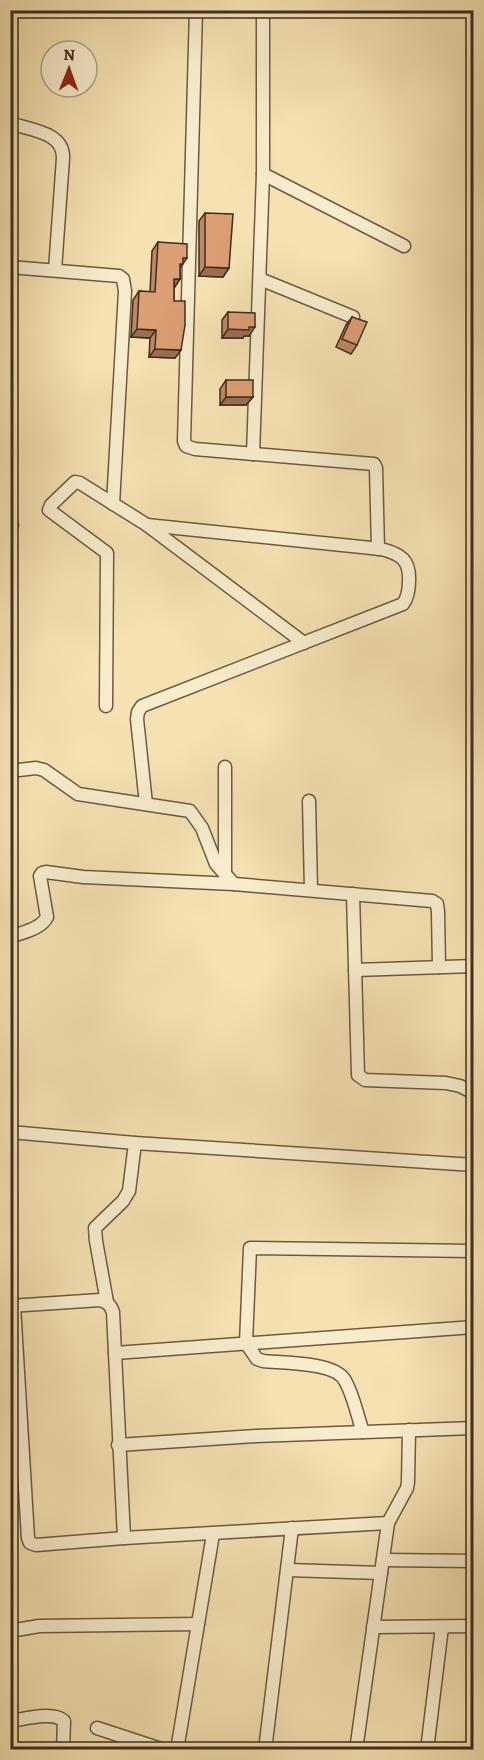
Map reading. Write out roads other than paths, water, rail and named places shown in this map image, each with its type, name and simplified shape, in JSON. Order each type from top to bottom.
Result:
[{"type":"street","points":[[196,10],[184,441],[186,446],[195,449],[374,464],[378,549]]},
{"type":"street","points":[[253,454],[263,174],[263,10]]},
{"type":"street","points":[[10,123],[51,136],[59,141],[62,147],[55,270]]},
{"type":"street","points":[[263,174],[404,246]]},
{"type":"street","points":[[10,267],[119,276],[125,284],[113,504]]},
{"type":"street","points":[[260,279],[353,317]]},
{"type":"street","points":[[106,706],[107,553],[49,507],[73,483],[77,482],[147,525],[304,643]]},
{"type":"street","points":[[146,804],[137,719],[142,706],[403,604],[408,593],[409,566],[404,560],[385,549],[147,525]]},
{"type":"street","points":[[225,767],[225,875]]},
{"type":"street","points":[[10,771],[36,768],[44,770],[78,794],[190,811],[200,823],[216,864],[234,884]]},
{"type":"street","points":[[309,801],[311,890]]},
{"type":"street","points":[[10,937],[41,925],[45,921],[47,916],[40,876],[46,872],[82,877],[234,884],[424,899],[437,904],[440,967]]},
{"type":"street","points":[[353,894],[357,1071],[361,1079],[446,1083],[460,1086],[474,1093]]},
{"type":"street","points":[[355,970],[474,966]]},
{"type":"street","points":[[10,1132],[135,1143],[474,1165]]},
{"type":"street","points":[[124,1538],[113,1312],[107,1302],[95,1228],[123,1202],[129,1191],[135,1143]]},
{"type":"street","points":[[363,1432],[347,1386],[336,1371],[323,1367],[263,1361],[257,1359],[246,1344],[250,1248],[474,1251]]},
{"type":"street","points":[[107,1302],[100,1300],[12,1306],[30,1543],[36,1545],[388,1523]]},
{"type":"street","points":[[115,1353],[474,1327]]},
{"type":"street","points":[[118,1445],[256,1436],[474,1428]]},
{"type":"street","points":[[356,1749],[388,1523],[407,1488],[409,1430]]},
{"type":"street","points":[[265,1749],[292,1528]]},
{"type":"street","points":[[177,1749],[213,1533]]},
{"type":"street","points":[[288,1570],[474,1561]]},
{"type":"street","points":[[10,1631],[39,1626],[198,1624]]},
{"type":"street","points":[[373,1627],[474,1626]]},
{"type":"street","points":[[427,1749],[442,1627]]},
{"type":"street","points":[[10,1721],[61,1718],[64,1721],[63,1749]]},
{"type":"street","points":[[97,1728],[164,1749]]}]
